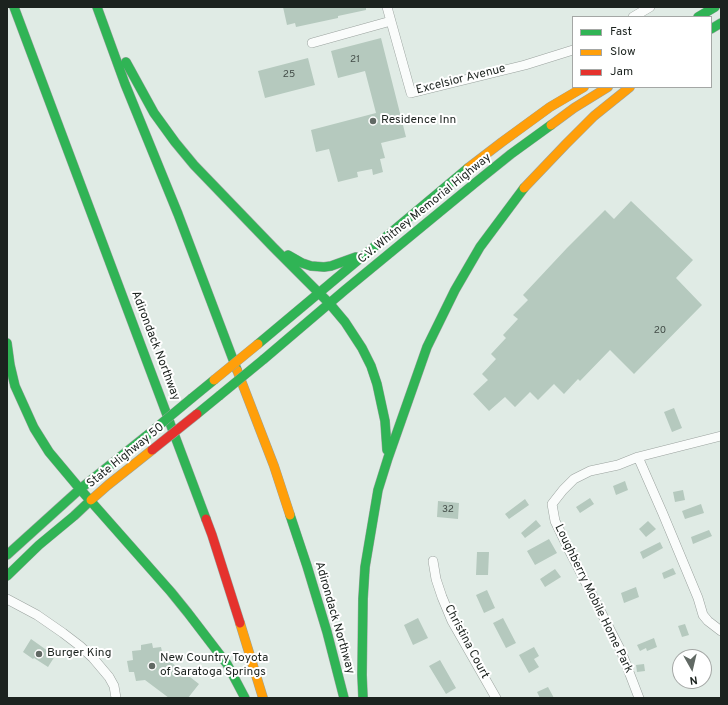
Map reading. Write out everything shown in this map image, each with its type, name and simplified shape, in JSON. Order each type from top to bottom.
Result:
[{"type":"main road","name":"Adirondack Northway","points":[[14,7],[212,535],[262,698]]},
{"type":"main road","name":"Adirondack Northway","points":[[98,7],[125,84],[180,221],[274,466],[327,632],[344,698]]},
{"type":"main road","points":[[98,7],[154,113],[175,142],[194,165],[329,303],[345,322],[362,348],[371,366],[377,384],[385,421],[388,458]]},
{"type":"main road","points":[[700,16],[715,7]]},
{"type":"main road","points":[[712,28],[721,23]]},
{"type":"main road","name":"C.V. Whitney Memorial Highway","points":[[258,344],[451,182],[550,107],[582,88]]},
{"type":"main road","name":"C.V. Whitney Memorial Highway","points":[[264,359],[329,303],[511,154],[574,108],[606,88]]},
{"type":"main road","points":[[363,698],[362,599],[370,528],[378,490],[388,458],[427,347],[455,290],[480,247],[512,204],[546,163],[594,116],[629,88]]},
{"type":"main road","points":[[273,247],[302,263],[311,266],[324,267],[331,266],[367,252]]},
{"type":"main road","points":[[7,343],[15,386],[34,428],[49,452],[188,613],[227,664],[245,698]]},
{"type":"main road","name":"State Highway 50","points":[[7,555],[80,489],[258,344]]},
{"type":"main road","name":"State Highway 50","points":[[7,576],[39,544],[74,516],[108,485],[264,359]]},
{"type":"street","name":"Excelsior Avenue","points":[[387,7],[410,93],[525,65],[572,50]]},
{"type":"street","points":[[635,16],[650,7]]},
{"type":"street","points":[[312,43],[391,21]]},
{"type":"street","name":"Loughberry Mobile Home Park","points":[[639,698],[621,651],[555,521],[552,504],[563,490],[574,480],[590,471],[618,465],[638,457],[721,436]]},
{"type":"street","points":[[638,457],[664,514],[698,598],[702,614],[708,621],[721,631]]},
{"type":"street","name":"Christina Court","points":[[433,561],[436,580],[452,620],[496,698]]},
{"type":"street","points":[[7,599],[38,615],[80,646],[109,677],[114,686],[116,698]]},
{"type":"building","points":[[283,7],[366,7],[366,10],[296,27],[295,23],[287,25]]},
{"type":"building","name":"Residence Inn","points":[[381,38],[406,137],[381,143],[385,158],[380,159],[383,172],[373,175],[372,169],[357,172],[358,177],[338,182],[329,149],[316,152],[311,130],[376,113],[365,71],[338,78],[331,51]]},
{"type":"building","points":[[308,58],[315,85],[265,98],[258,71]]},
{"type":"building","points":[[631,201],[693,260],[676,278],[702,305],[634,374],[610,350],[580,381],[578,379],[564,394],[554,384],[538,400],[530,392],[515,407],[505,397],[489,411],[473,394],[488,380],[482,374],[496,359],[491,354],[506,338],[503,335],[518,319],[513,315],[528,300],[523,295],[605,210],[614,219]]},
{"type":"building","points":[[674,408],[682,428],[672,432],[664,412]]},
{"type":"building","points":[[625,481],[628,490],[616,495],[613,486]]},
{"type":"building","points":[[683,490],[685,500],[675,502],[673,492]]},
{"type":"building","points":[[590,498],[594,504],[580,513],[576,507]]},
{"type":"building","points":[[525,499],[529,505],[509,519],[505,514]]},
{"type":"building","points":[[438,501],[459,503],[458,519],[437,517]]},
{"type":"building","points":[[701,504],[704,513],[685,519],[682,511]]},
{"type":"building","points":[[536,520],[541,526],[525,538],[521,533]]},
{"type":"building","points":[[648,521],[656,529],[646,537],[639,529]]},
{"type":"building","points":[[709,530],[712,536],[693,544],[691,537]]},
{"type":"building","points":[[549,539],[557,553],[535,565],[527,551]]},
{"type":"building","points":[[660,542],[663,548],[643,559],[640,552]]},
{"type":"building","points":[[477,552],[489,552],[488,575],[476,575]]},
{"type":"building","points":[[673,568],[676,574],[664,579],[662,573]]},
{"type":"building","points":[[555,569],[561,577],[545,587],[540,579]]},
{"type":"building","points":[[636,587],[639,597],[624,603],[621,593]]},
{"type":"building","points":[[487,590],[495,608],[484,613],[476,595]]},
{"type":"building","points":[[418,618],[428,638],[413,645],[404,625]]},
{"type":"building","points":[[503,618],[516,643],[506,648],[493,623]]},
{"type":"building","points":[[685,624],[689,635],[682,637],[678,626]]},
{"type":"building","points":[[654,638],[657,647],[647,651],[646,648],[640,651],[637,645]]},
{"type":"building","name":"Burger King","points":[[31,639],[55,656],[48,667],[23,652]]},
{"type":"building","name":"New Country Toyota of Saratoga Springs","points":[[152,643],[153,648],[161,647],[163,656],[199,684],[188,698],[169,698],[145,680],[136,681],[134,672],[129,672],[127,661],[133,660],[132,651],[141,650],[141,645]]},
{"type":"building","points":[[534,647],[539,656],[534,659],[539,667],[529,673],[519,655]]},
{"type":"building","points":[[440,660],[456,688],[446,694],[429,666]]},
{"type":"building","points":[[644,664],[645,671],[637,672],[636,665]]},
{"type":"building","points":[[548,687],[554,698],[540,698],[537,692]]},
{"type":"traffic: fast","points":[[14,7],[206,519]]},
{"type":"traffic: fast","points":[[97,7],[125,84],[178,214],[237,370]]},
{"type":"traffic: fast","points":[[700,16],[715,7]]},
{"type":"traffic: fast","points":[[712,28],[721,23]]},
{"type":"traffic: fast","points":[[126,62],[154,113],[194,165],[329,303],[345,322],[362,348],[371,366],[377,384],[385,421],[387,450]]},
{"type":"traffic: fast","points":[[264,359],[475,183],[511,154],[551,125]]},
{"type":"traffic: fast","points":[[258,344],[468,168]]},
{"type":"traffic: fast","points":[[363,698],[363,599],[365,567],[378,490],[388,458],[427,347],[455,290],[480,247],[524,188]]},
{"type":"traffic: fast","points":[[288,255],[302,263],[311,266],[324,267],[356,257]]},
{"type":"traffic: fast","points":[[7,343],[15,386],[34,428],[49,452],[188,613],[227,664],[245,698]]},
{"type":"traffic: fast","points":[[219,396],[264,359]]},
{"type":"traffic: fast","points":[[192,398],[214,380]]},
{"type":"traffic: fast","points":[[197,414],[219,396]]},
{"type":"traffic: fast","points":[[145,437],[192,398]]},
{"type":"traffic: fast","points":[[80,489],[145,437]]},
{"type":"traffic: fast","points":[[7,555],[80,489]]},
{"type":"traffic: fast","points":[[7,576],[39,545],[91,500]]},
{"type":"traffic: fast","points":[[290,515],[327,632],[344,698]]},
{"type":"traffic: slow","points":[[468,168],[550,107],[582,88]]},
{"type":"traffic: slow","points":[[551,125],[574,108],[606,88]]},
{"type":"traffic: slow","points":[[524,188],[594,116],[629,88]]},
{"type":"traffic: slow","points":[[214,380],[258,344]]},
{"type":"traffic: slow","points":[[237,370],[274,466],[290,515]]},
{"type":"traffic: slow","points":[[91,500],[152,450]]},
{"type":"traffic: slow","points":[[240,623],[263,698]]},
{"type":"traffic: jam","points":[[152,450],[197,414]]},
{"type":"traffic: jam","points":[[206,519],[240,623]]},
{"type":"place","name":"Residence Inn","points":[[373,121]]},
{"type":"place","name":"Burger King","points":[[39,654]]},
{"type":"place","name":"New Country Toyota of Saratoga Springs","points":[[152,666]]}]
